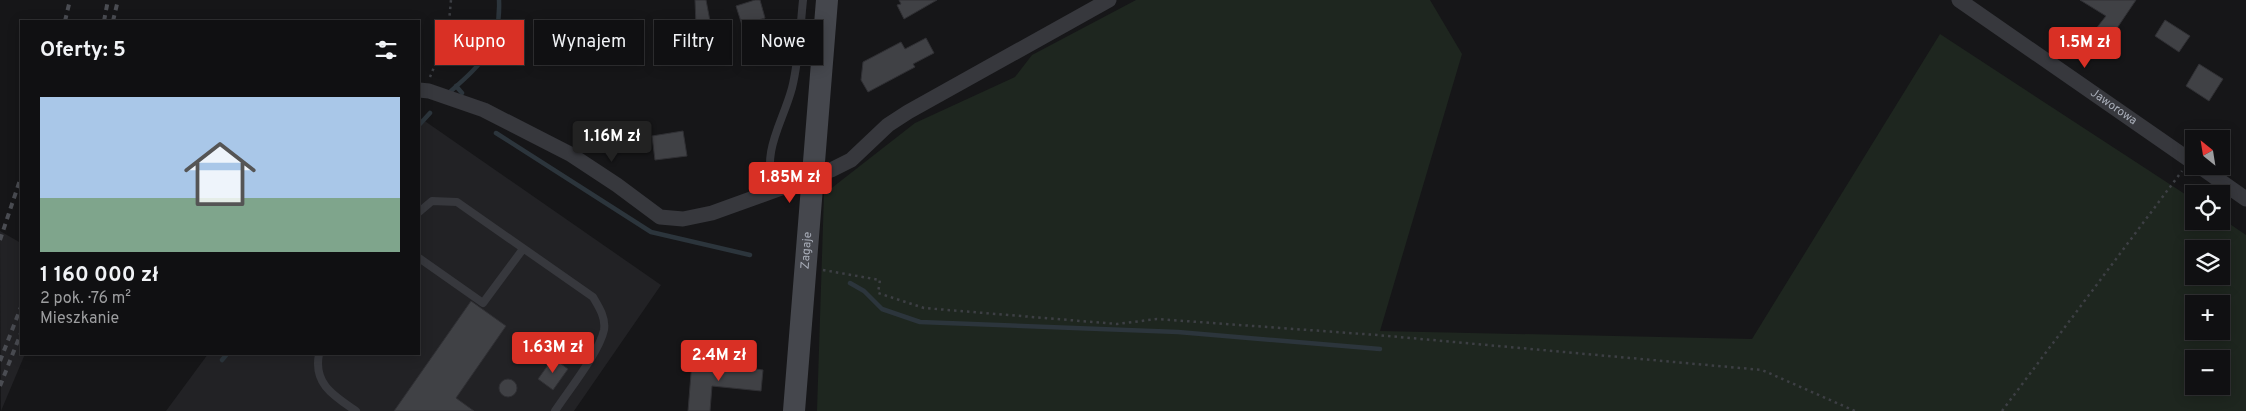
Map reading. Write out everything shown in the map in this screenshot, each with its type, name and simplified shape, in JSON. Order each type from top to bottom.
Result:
[{"type":"main road","name":"Zagaje","points":[[794,411],[811,178],[827,0]]},
{"type":"street","points":[[424,91],[484,110],[554,145],[618,185],[660,217],[683,219],[712,213],[811,178],[851,160],[888,125],[908,112],[1109,0]]},
{"type":"street","name":"Jaworowa","points":[[1959,0],[2185,157]]},
{"type":"street","name":"Jaworowa","points":[[2211,175],[2246,199]]},
{"type":"lane","points":[[774,191],[770,180],[771,142],[792,88],[803,0]]},
{"type":"lane","points":[[420,211],[432,201],[457,202],[593,297],[602,311],[604,329],[595,350],[555,411]]},
{"type":"lane","points":[[420,259],[483,303],[523,249]]},
{"type":"lane","points":[[320,355],[317,374],[328,390],[356,411]]},
{"type":"path","points":[[424,91],[448,33],[451,0]]},
{"type":"path","points":[[2002,411],[2185,175]]},
{"type":"path","points":[[805,267],[880,280],[878,293],[924,308],[1117,324],[1157,318],[1762,370],[1855,411]]},
{"type":"shaded area","points":[[1136,0],[1430,0],[1462,54],[1380,331],[1752,339],[1940,34],[2185,194],[2185,230],[2230,230],[2230,224],[2246,235],[2246,411],[817,411],[824,194],[915,123],[1015,77],[1032,55]]},
{"type":"shaded area","points":[[420,118],[661,285],[574,411],[166,411],[207,355],[420,355]]},
{"type":"shaded area","points":[[0,231],[20,242],[20,355],[25,355],[1,411]]},
{"type":"building","points":[[695,0],[706,0],[710,20],[696,20]]},
{"type":"building","points":[[760,0],[765,18],[742,20],[742,25],[736,6]]},
{"type":"building","points":[[899,0],[937,0],[904,19],[897,5],[901,4]]},
{"type":"building","points":[[2080,0],[2136,0],[2113,34],[2118,38],[2102,58],[2084,44],[2106,16]]},
{"type":"building","points":[[2165,20],[2190,36],[2179,52],[2155,36]]},
{"type":"building","points":[[926,38],[934,53],[913,64],[915,67],[868,92],[861,80],[863,62],[901,42],[905,49]]},
{"type":"building","points":[[2199,64],[2223,79],[2209,101],[2186,86]]},
{"type":"building","points":[[683,131],[687,156],[655,160],[652,136]]},
{"type":"building","points":[[471,301],[506,326],[456,398],[474,411],[394,411]]},
{"type":"building","points":[[553,358],[568,369],[553,390],[538,379]]},
{"type":"building","points":[[692,361],[763,370],[761,391],[712,386],[710,411],[688,411]]},
{"type":"building","points":[[508,379],[514,382],[517,388],[514,394],[508,397],[502,394],[499,388],[502,382]]},
{"type":"waterway","points":[[451,91],[481,62],[488,52],[497,29],[499,0]]},
{"type":"waterway","points":[[456,86],[462,93]]},
{"type":"waterway","points":[[420,124],[430,113]]},
{"type":"waterway","points":[[496,133],[651,232],[750,255]]},
{"type":"waterway","points":[[850,283],[864,291],[882,309],[920,322],[1178,332],[1380,349]]},
{"type":"waterway","points":[[222,360],[226,355]]},
{"type":"railway","points":[[65,20],[70,0]]},
{"type":"railway","points":[[104,20],[108,0]]},
{"type":"railway","points":[[113,20],[118,0]]},
{"type":"railway","points":[[0,240],[20,180]]},
{"type":"railway","points":[[0,361],[20,310]]},
{"type":"railway","points":[[0,386],[20,336]]}]
